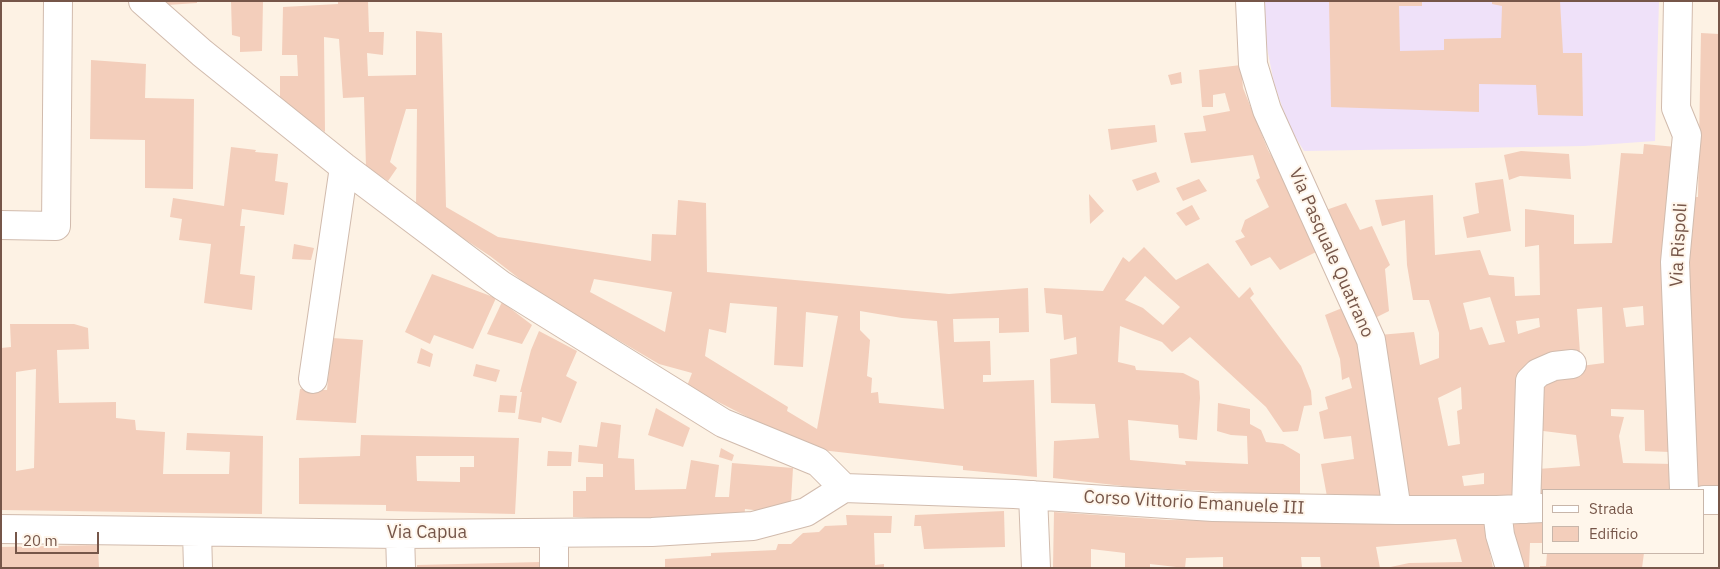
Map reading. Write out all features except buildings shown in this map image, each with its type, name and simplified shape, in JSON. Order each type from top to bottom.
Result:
[{"type":"street","points":[[1,225],[56,226],[58,1]]},
{"type":"street","points":[[142,1],[344,167],[501,285],[723,423],[818,462],[844,488]]},
{"type":"street","name":"Via Pasquale Quatrano","points":[[1250,1],[1252,64],[1267,110],[1371,340],[1397,510]]},
{"type":"street","name":"Via Rispoli","points":[[1678,1],[1676,108],[1687,135],[1675,262],[1684,489]]},
{"type":"street","points":[[313,379],[344,167]]},
{"type":"street","points":[[1535,508],[1530,381],[1538,373],[1554,366],[1572,364]]},
{"type":"street","name":"Corso Vittorio Emanuele III","points":[[844,488],[1033,495],[1213,507],[1397,510],[1535,508]]},
{"type":"street","name":"Via Capua","points":[[1,530],[400,534],[652,532],[753,526],[806,512],[844,488]]},
{"type":"street","points":[[1033,495],[1036,568]]},
{"type":"street","points":[[1705,500],[1719,500]]},
{"type":"street","points":[[1496,510],[1500,536],[1510,568]]},
{"type":"street","points":[[198,532],[198,568]]},
{"type":"street","points":[[554,533],[554,568]]},
{"type":"street","points":[[400,534],[401,568]]},
{"type":"shaded area","points":[[1260,1],[1659,1],[1655,141],[1584,146],[1304,151],[1289,127],[1274,83]]}]
